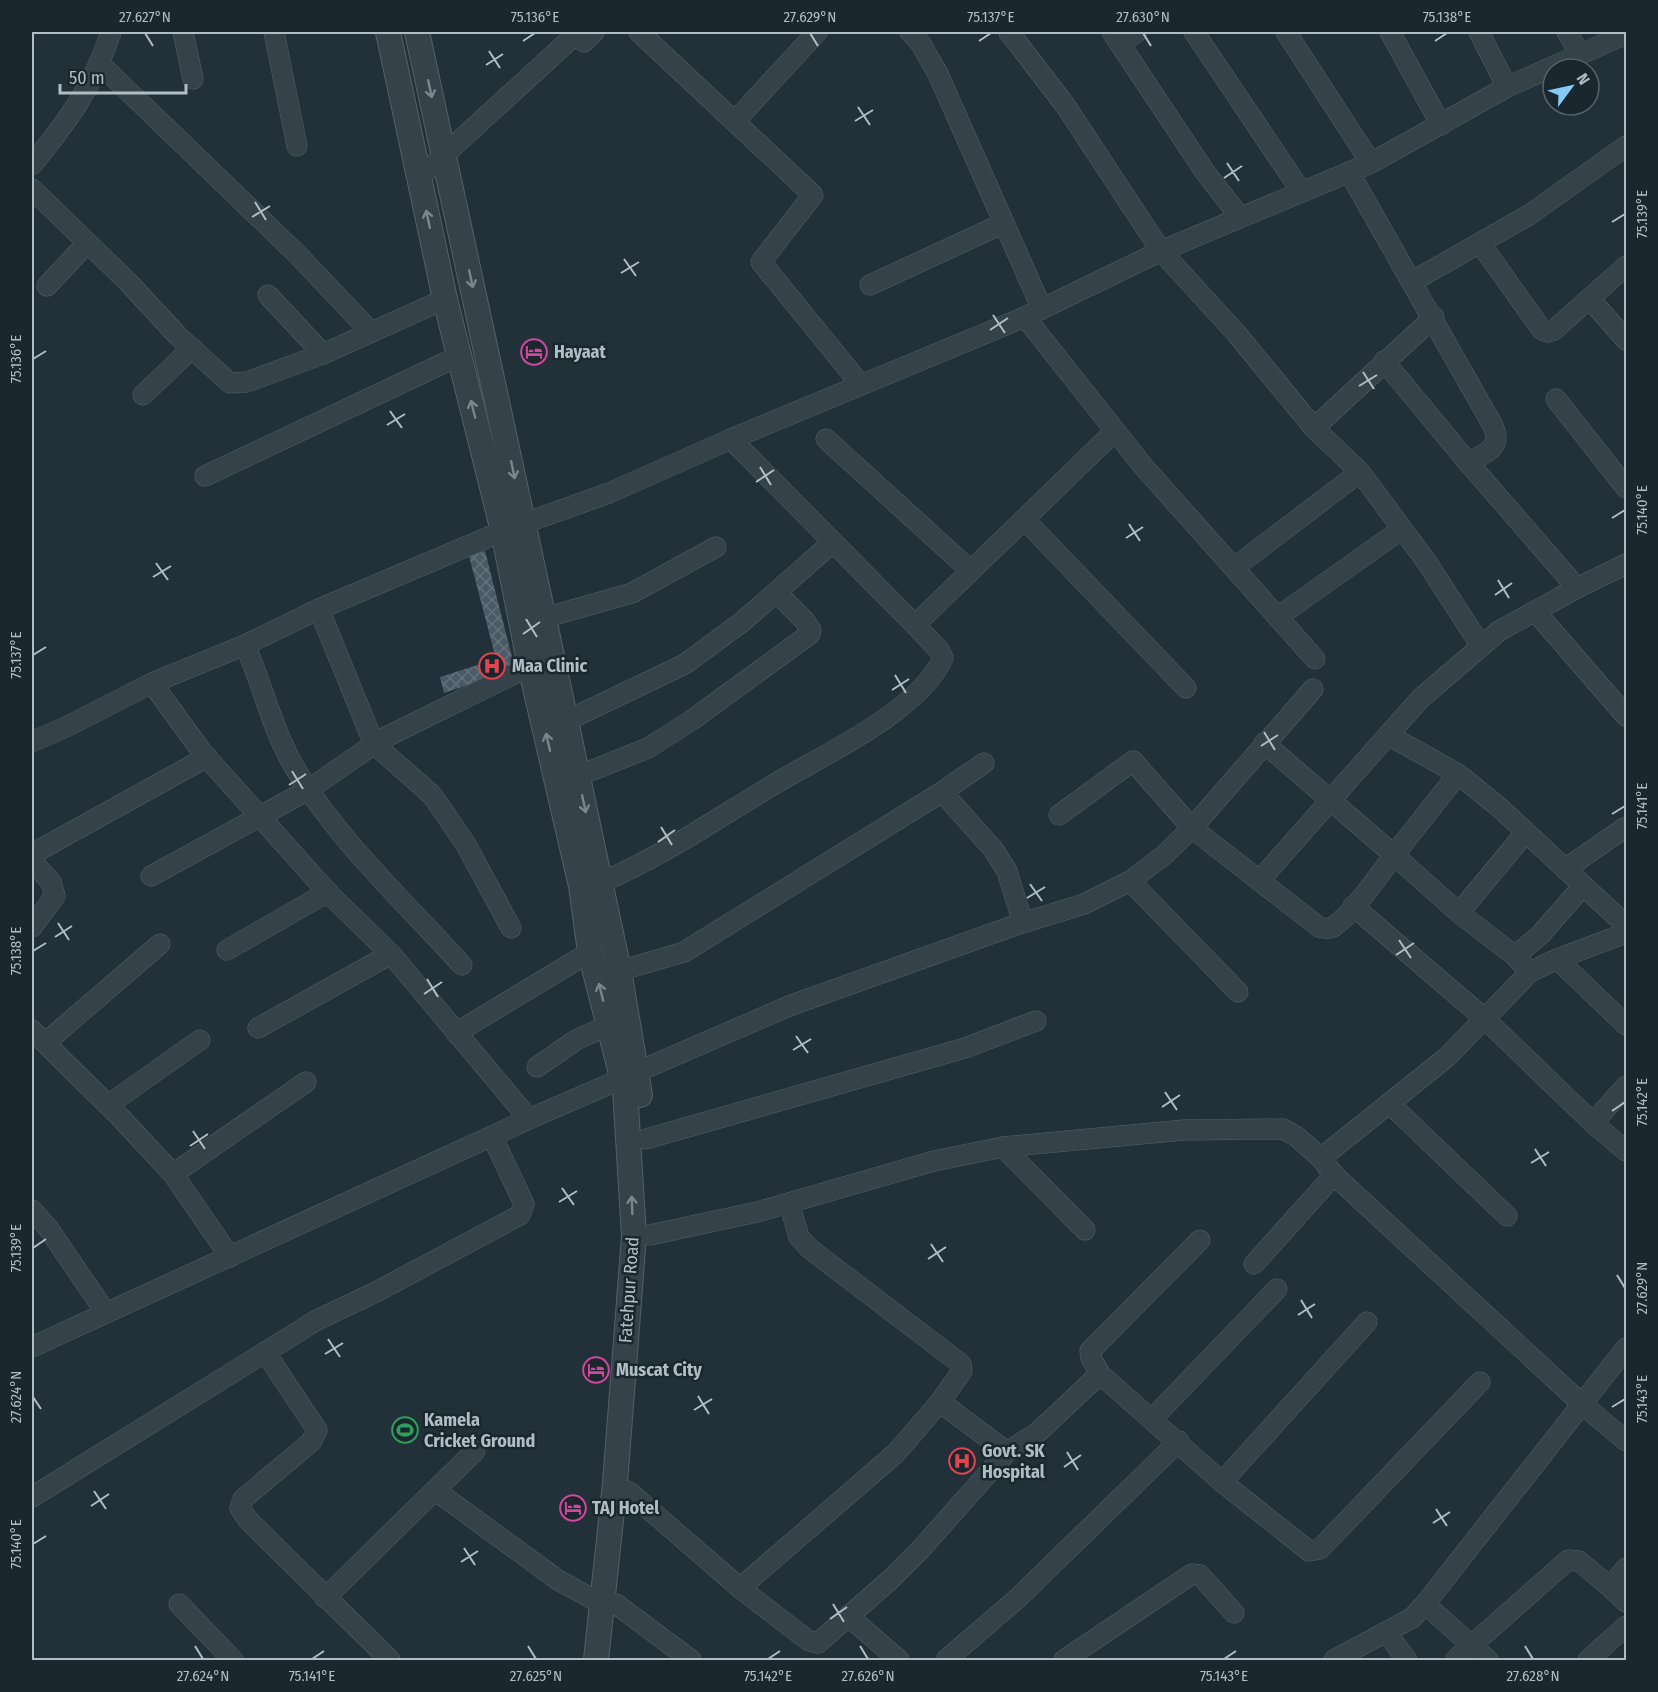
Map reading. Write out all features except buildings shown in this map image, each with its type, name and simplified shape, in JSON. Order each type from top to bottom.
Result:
[{"type":"street","points":[[32,165],[71,117],[100,64],[111,32]]},
{"type":"street","points":[[183,32],[194,79]]},
{"type":"street","points":[[274,32],[297,146]]},
{"type":"street","points":[[388,32],[445,299],[460,356],[544,618],[619,971],[630,1076],[646,1139],[650,1235],[628,1491],[609,1604],[610,1660]]},
{"type":"street","points":[[417,32],[444,155],[514,527]]},
{"type":"street","points":[[419,178],[575,35],[584,42],[594,32]]},
{"type":"street","points":[[639,32],[736,120],[813,195],[761,262],[861,385]]},
{"type":"street","points":[[736,120],[817,32]]},
{"type":"street","points":[[910,32],[921,44],[938,74],[1004,223],[1033,313],[1114,431],[1315,658]]},
{"type":"street","points":[[1009,32],[1065,105],[1161,251],[1236,333],[1314,428],[1360,472],[1402,529],[1481,646]]},
{"type":"street","points":[[1137,32],[1116,38],[1205,172],[1240,217]]},
{"type":"street","points":[[1194,32],[1301,191]]},
{"type":"street","points":[[1286,32],[1371,162]]},
{"type":"street","points":[[1390,32],[1441,125]]},
{"type":"street","points":[[1479,32],[1507,87]]},
{"type":"street","points":[[1567,32],[1580,54]]},
{"type":"street","points":[[32,742],[152,683],[245,645],[319,609],[514,527],[609,493],[730,439],[1033,313],[1161,251],[1371,162],[1507,87],[1626,34]]},
{"type":"street","points":[[100,64],[297,254],[370,331]]},
{"type":"street","points":[[1413,281],[1529,215],[1626,146]]},
{"type":"street","points":[[1349,171],[1434,317],[1492,424],[1496,436],[1494,446],[1474,460],[1466,460]]},
{"type":"street","points":[[32,189],[230,383],[247,382],[322,354],[445,299]]},
{"type":"street","points":[[870,285],[1004,223]]},
{"type":"street","points":[[47,286],[87,243]]},
{"type":"street","points":[[1480,243],[1542,330],[1548,332],[1554,330],[1626,266]]},
{"type":"street","points":[[268,295],[322,354]]},
{"type":"street","points":[[1590,299],[1626,340]]},
{"type":"street","points":[[1314,428],[1434,317]]},
{"type":"street","points":[[143,395],[192,348]]},
{"type":"street","points":[[206,476],[460,356]]},
{"type":"street","points":[[1384,361],[1577,588]]},
{"type":"street","points":[[1556,399],[1626,488]]},
{"type":"street","points":[[915,625],[1114,431]]},
{"type":"street","points":[[600,883],[640,866],[842,746],[909,700],[943,658],[915,625],[730,439]]},
{"type":"street","points":[[826,439],[970,571]]},
{"type":"street","points":[[1235,567],[1360,472]]},
{"type":"street","points":[[1024,519],[1186,688]]},
{"type":"street","name":"Fatehpur Road","points":[[514,527],[530,666],[581,886],[590,952],[609,1025],[630,1076],[630,1150],[634,1236],[615,1483],[609,1604],[596,1660]]},
{"type":"street","points":[[1279,616],[1402,529]]},
{"type":"street","points":[[566,721],[685,664],[742,622],[833,542]]},
{"type":"street","points":[[544,618],[632,593],[716,547]]},
{"type":"street","points":[[1259,881],[1420,699],[1481,646],[1499,631],[1577,588],[1624,571]]},
{"type":"street","points":[[578,776],[648,748],[693,720],[810,634],[804,620],[776,592]]},
{"type":"street","points":[[319,609],[374,744],[432,795],[465,843],[512,928]]},
{"type":"street","points":[[1535,611],[1626,716]]},
{"type":"street","points":[[245,645],[261,681],[280,740],[308,790],[346,837],[462,965]]},
{"type":"street","points":[[151,876],[308,790],[374,744],[530,666]]},
{"type":"street","points":[[152,683],[207,757],[328,892],[391,954],[529,1119]]},
{"type":"street","points":[[32,1347],[529,1119],[789,1006],[1023,923],[1084,904],[1130,881],[1163,856],[1192,828],[1313,689]]},
{"type":"street","points":[[1388,735],[1458,774],[1626,923]]},
{"type":"street","points":[[1264,743],[1459,913],[1515,956],[1530,972]]},
{"type":"street","points":[[32,854],[207,757]]},
{"type":"street","points":[[1059,815],[1133,761],[1192,828],[1319,927],[1327,929],[1334,926],[1353,906],[1458,774]]},
{"type":"street","points":[[619,971],[684,952],[942,792],[984,763]]},
{"type":"street","points":[[942,792],[993,849],[1007,871],[1023,923]]},
{"type":"street","points":[[1565,869],[1626,827]]},
{"type":"street","points":[[1459,913],[1526,832]]},
{"type":"street","points":[[32,861],[51,882],[56,896],[32,927]]},
{"type":"street","points":[[1130,881],[1238,992]]},
{"type":"street","points":[[1515,956],[1540,935],[1583,886]]},
{"type":"street","points":[[227,950],[328,892]]},
{"type":"street","points":[[1353,906],[1485,1019],[1593,1123],[1626,1151]]},
{"type":"street","points":[[1322,1158],[1391,1105],[1447,1057],[1530,972],[1626,933]]},
{"type":"street","points":[[160,944],[38,1037],[108,1105],[173,1174],[230,1257]]},
{"type":"street","points":[[456,1033],[590,952]]},
{"type":"street","points":[[258,1028],[391,954]]},
{"type":"street","points":[[1557,960],[1626,1025]]},
{"type":"street","points":[[646,1139],[965,1048],[1036,1021]]},
{"type":"street","points":[[537,1067],[576,1040],[609,1025]]},
{"type":"street","points":[[108,1105],[200,1040]]},
{"type":"street","points":[[173,1174],[306,1082]]},
{"type":"street","points":[[1593,1123],[1626,1086]]},
{"type":"street","points":[[1391,1105],[1507,1216]]},
{"type":"street","points":[[650,1235],[789,1203],[934,1161],[1003,1147],[1184,1130],[1283,1129],[1296,1136],[1322,1158],[1334,1175],[1582,1404],[1626,1440]]},
{"type":"street","points":[[32,1497],[317,1320],[376,1292],[520,1215],[524,1204],[492,1137]]},
{"type":"street","points":[[1003,1147],[1085,1230]]},
{"type":"street","points":[[1254,1264],[1334,1175]]},
{"type":"street","points":[[740,1588],[896,1453],[940,1402],[962,1371],[961,1364],[810,1249],[800,1237],[789,1203]]},
{"type":"street","points":[[32,1210],[48,1228],[106,1314]]},
{"type":"street","points":[[1200,1240],[1090,1351],[1089,1356],[1100,1374],[1179,1441],[1222,1482],[1293,1541],[1309,1551],[1320,1549],[1480,1382]]},
{"type":"street","points":[[1152,1419],[1277,1289]]},
{"type":"street","points":[[1222,1482],[1367,1322]]},
{"type":"street","points":[[1335,1660],[1412,1618],[1626,1348]]},
{"type":"street","points":[[265,1352],[317,1430],[311,1442],[243,1499],[240,1508],[248,1520],[325,1599],[390,1660]]},
{"type":"street","points":[[628,1491],[740,1588],[809,1641],[818,1643],[920,1550],[1007,1452],[1037,1433],[1100,1374]]},
{"type":"street","points":[[940,1402],[1007,1452]]},
{"type":"street","points":[[946,1660],[1018,1598],[1179,1441]]},
{"type":"street","points":[[325,1599],[475,1451]]},
{"type":"street","points":[[436,1491],[558,1580],[609,1604],[691,1660]]},
{"type":"street","points":[[1455,1660],[1474,1646],[1568,1560],[1579,1561],[1626,1602]]},
{"type":"street","points":[[1610,1587],[1626,1568]]},
{"type":"street","points":[[1064,1660],[1192,1574],[1200,1575],[1234,1613]]},
{"type":"street","points":[[179,1604],[233,1660]]},
{"type":"street","points":[[1425,1604],[1488,1660]]},
{"type":"street","points":[[848,1616],[899,1660]]},
{"type":"street","points":[[1588,1660],[1626,1626]]},
{"type":"street","points":[[1386,1632],[1407,1660]]},
{"type":"place","name":"Hayaat","points":[[534,352]]},
{"type":"place","name":"Maa Clinic","points":[[492,666]]},
{"type":"place","name":"Muscat City","points":[[596,1370]]},
{"type":"place","name":"Kamela Cricket Ground","points":[[405,1430]]},
{"type":"place","name":"Govt. SK Hospital","points":[[962,1461]]},
{"type":"place","name":"TAJ Hotel","points":[[573,1508]]}]
